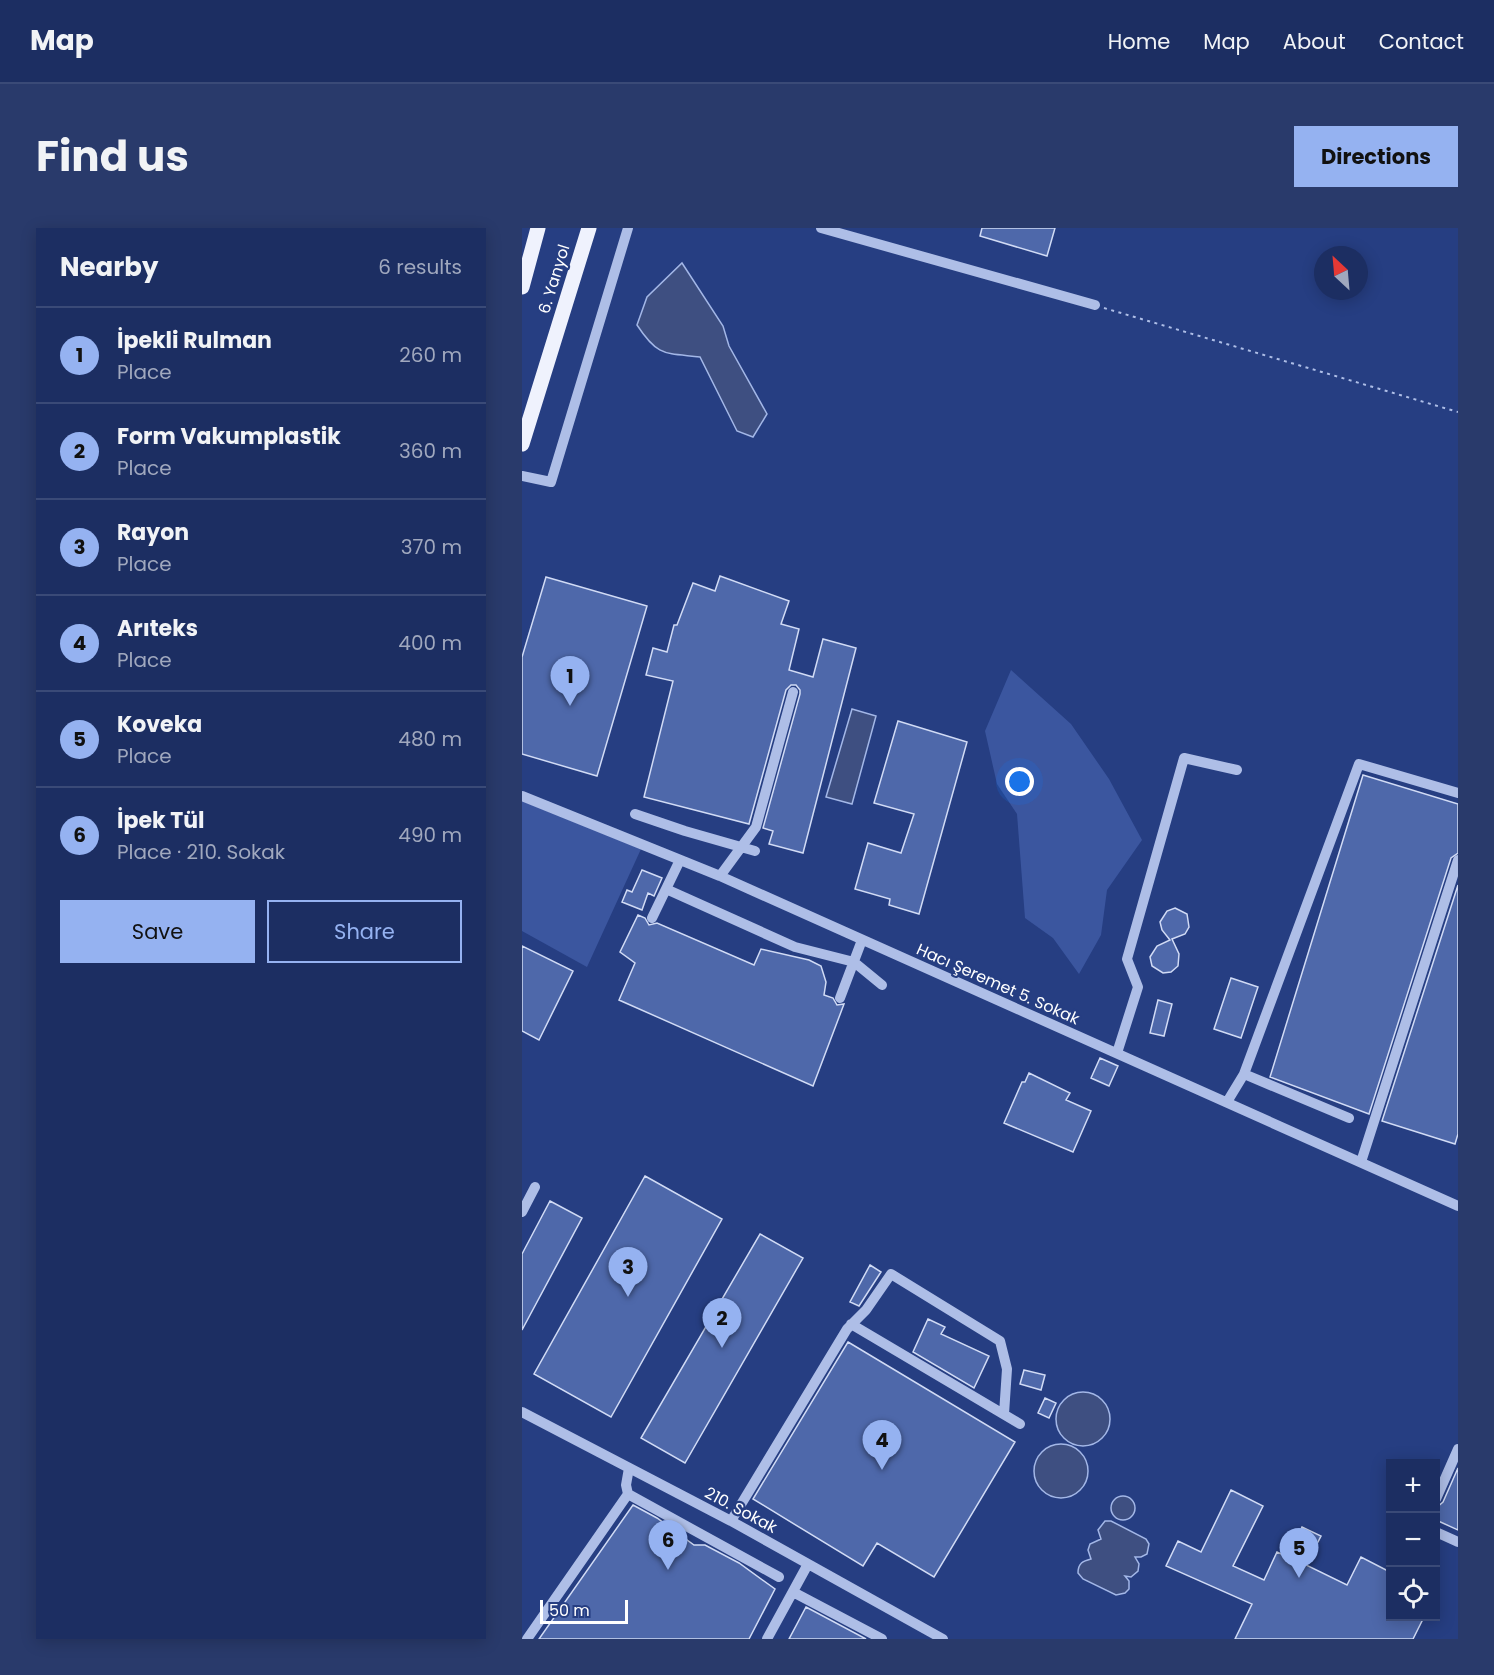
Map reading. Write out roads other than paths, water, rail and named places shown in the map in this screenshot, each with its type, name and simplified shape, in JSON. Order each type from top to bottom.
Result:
[{"type":"main road","points":[[522,287],[538,228]]},
{"type":"main road","name":"6. Yanyol","points":[[522,444],[589,228]]},
{"type":"street","points":[[522,476],[551,482],[628,228]]},
{"type":"street","points":[[821,228],[1095,305]]},
{"type":"street","points":[[720,876],[756,827],[793,692]]},
{"type":"street","points":[[1117,1053],[1137,987],[1127,959],[1184,758],[1237,770]]},
{"type":"street","points":[[1227,1102],[1245,1074],[1359,764],[1458,793]]},
{"type":"street","name":"Hacı Şeremet 5. Sokak","points":[[522,796],[720,876],[1458,1206]]},
{"type":"street","points":[[635,814],[755,851]]},
{"type":"street","points":[[652,918],[680,860]]},
{"type":"street","points":[[1361,1162],[1458,860]]},
{"type":"street","points":[[666,889],[795,947],[854,962],[882,985]]},
{"type":"street","points":[[840,998],[862,940]]},
{"type":"street","points":[[1245,1074],[1349,1118]]},
{"type":"street","points":[[522,1212],[535,1186]]},
{"type":"street","points":[[731,1521],[846,1329],[866,1310],[891,1274],[1000,1341],[1007,1369],[1004,1414]]},
{"type":"street","points":[[851,1324],[1020,1424]]},
{"type":"street","name":"210. Sokak","points":[[522,1412],[731,1521],[944,1639]]},
{"type":"street","points":[[1440,1489],[1458,1449]]},
{"type":"street","points":[[527,1639],[628,1494],[626,1485],[629,1468]]},
{"type":"street","points":[[628,1494],[779,1577]]},
{"type":"street","points":[[1440,1534],[1458,1542]]},
{"type":"street","points":[[767,1639],[808,1564]]},
{"type":"street","points":[[793,1592],[882,1639]]},
{"type":"place","name":"İpekli Rulman","points":[[570,706]]},
{"type":"place","name":"Rayon","points":[[628,1297]]},
{"type":"place","name":"Form Vakumplastik","points":[[722,1348]]},
{"type":"place","name":"Arıteks","points":[[882,1470]]},
{"type":"place","name":"İpek Tül","points":[[668,1570]]},
{"type":"place","name":"Koveka","points":[[1299,1578]]}]
